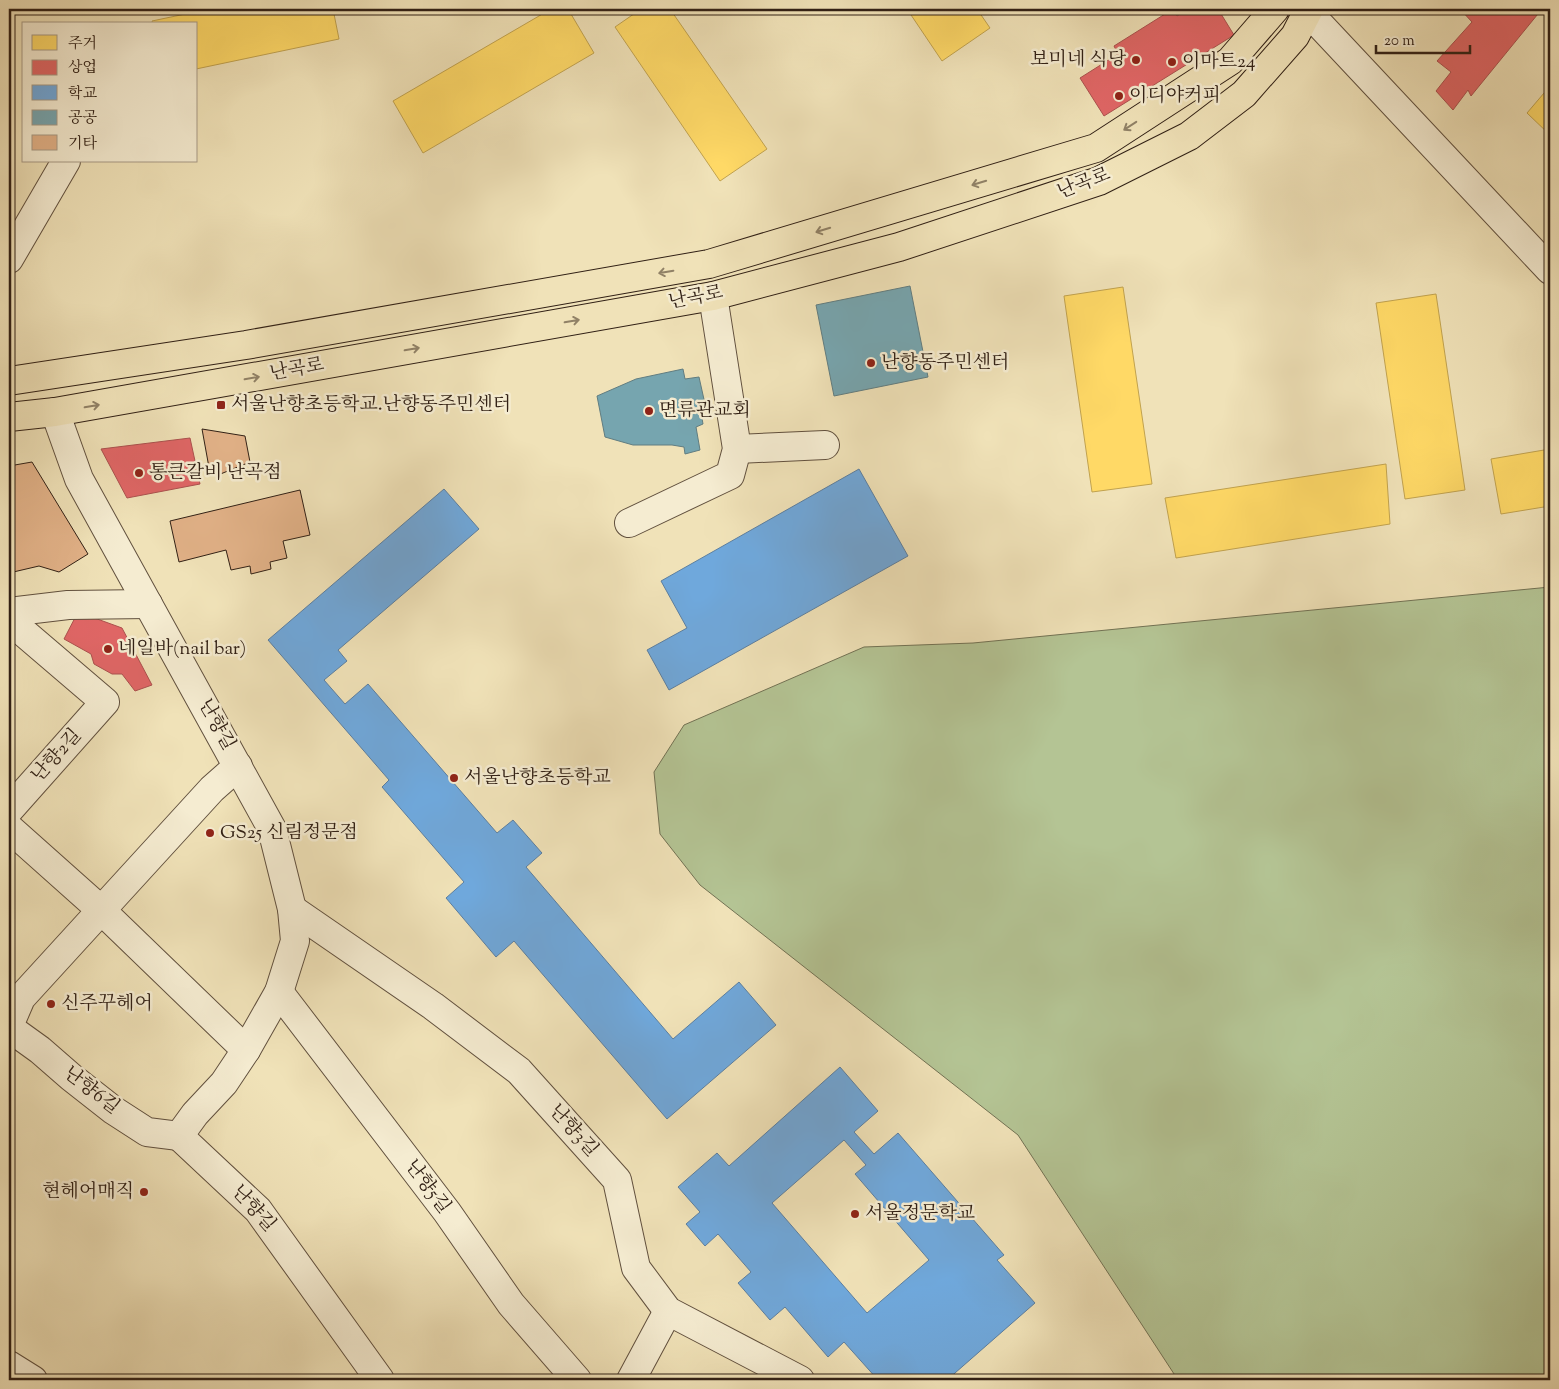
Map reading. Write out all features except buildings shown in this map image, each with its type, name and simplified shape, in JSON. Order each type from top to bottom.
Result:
[{"type":"main road","name":"난곡로","points":[[9,381],[246,345],[709,264],[1096,148],[1230,60],[1275,9]]},
{"type":"main road","name":"난곡로","points":[[9,417],[55,412],[713,296],[899,247],[1099,181],[1189,136],[1244,94],[1295,36],[1308,10]]},
{"type":"street","points":[[1308,10],[1550,270]]},
{"type":"street","points":[[9,259],[65,162]]},
{"type":"street","points":[[628,523],[730,475],[737,449],[713,296]]},
{"type":"street","name":"난향길","points":[[55,412],[78,479],[272,829],[292,909],[295,941],[279,992],[246,1050],[224,1083],[195,1114],[179,1136],[258,1210],[380,1380]]},
{"type":"street","points":[[737,449],[825,446]]},
{"type":"street","points":[[9,612],[68,605],[148,604]]},
{"type":"street","name":"난향2길","points":[[9,620],[105,702],[9,810]]},
{"type":"street","points":[[10,1030],[21,998],[212,789],[238,766]]},
{"type":"street","points":[[9,828],[101,910],[246,1050]]},
{"type":"street","name":"난향3길","points":[[292,909],[432,1006],[518,1071],[617,1180],[636,1268],[668,1311],[800,1380]]},
{"type":"street","name":"난향5길","points":[[279,992],[447,1212],[511,1304],[576,1380]]},
{"type":"street","name":"난향6길","points":[[10,1030],[40,1050],[113,1110],[147,1132],[179,1136]]},
{"type":"street","points":[[631,1380],[668,1311]]},
{"type":"street","points":[[9,1366],[32,1380]]},
{"type":"green space","points":[[1550,587],[1550,1380],[1178,1380],[1018,1135],[700,885],[660,834],[654,772],[684,725],[864,647],[973,643]]},
{"type":"place","name":"보미네 식당","points":[[1136,60]]},
{"type":"place","name":"이마트24","points":[[1172,62]]},
{"type":"place","name":"이디야커피","points":[[1119,96]]},
{"type":"place","name":"난향동주민센터","points":[[871,363]]},
{"type":"place","name":"서울난향초등학교.난향동주민센터","points":[[221,405]]},
{"type":"place","name":"면류관교회","points":[[649,411]]},
{"type":"place","name":"통큰갈비 난곡점","points":[[139,473]]},
{"type":"place","name":"네일바(nail bar)","points":[[108,649]]},
{"type":"place","name":"서울난향초등학교","points":[[454,778]]},
{"type":"place","name":"GS25 신림정문점","points":[[210,833]]},
{"type":"place","name":"신주꾸헤어","points":[[51,1004]]},
{"type":"place","name":"현헤어매직","points":[[144,1192]]},
{"type":"place","name":"서울정문학교","points":[[855,1214]]}]
